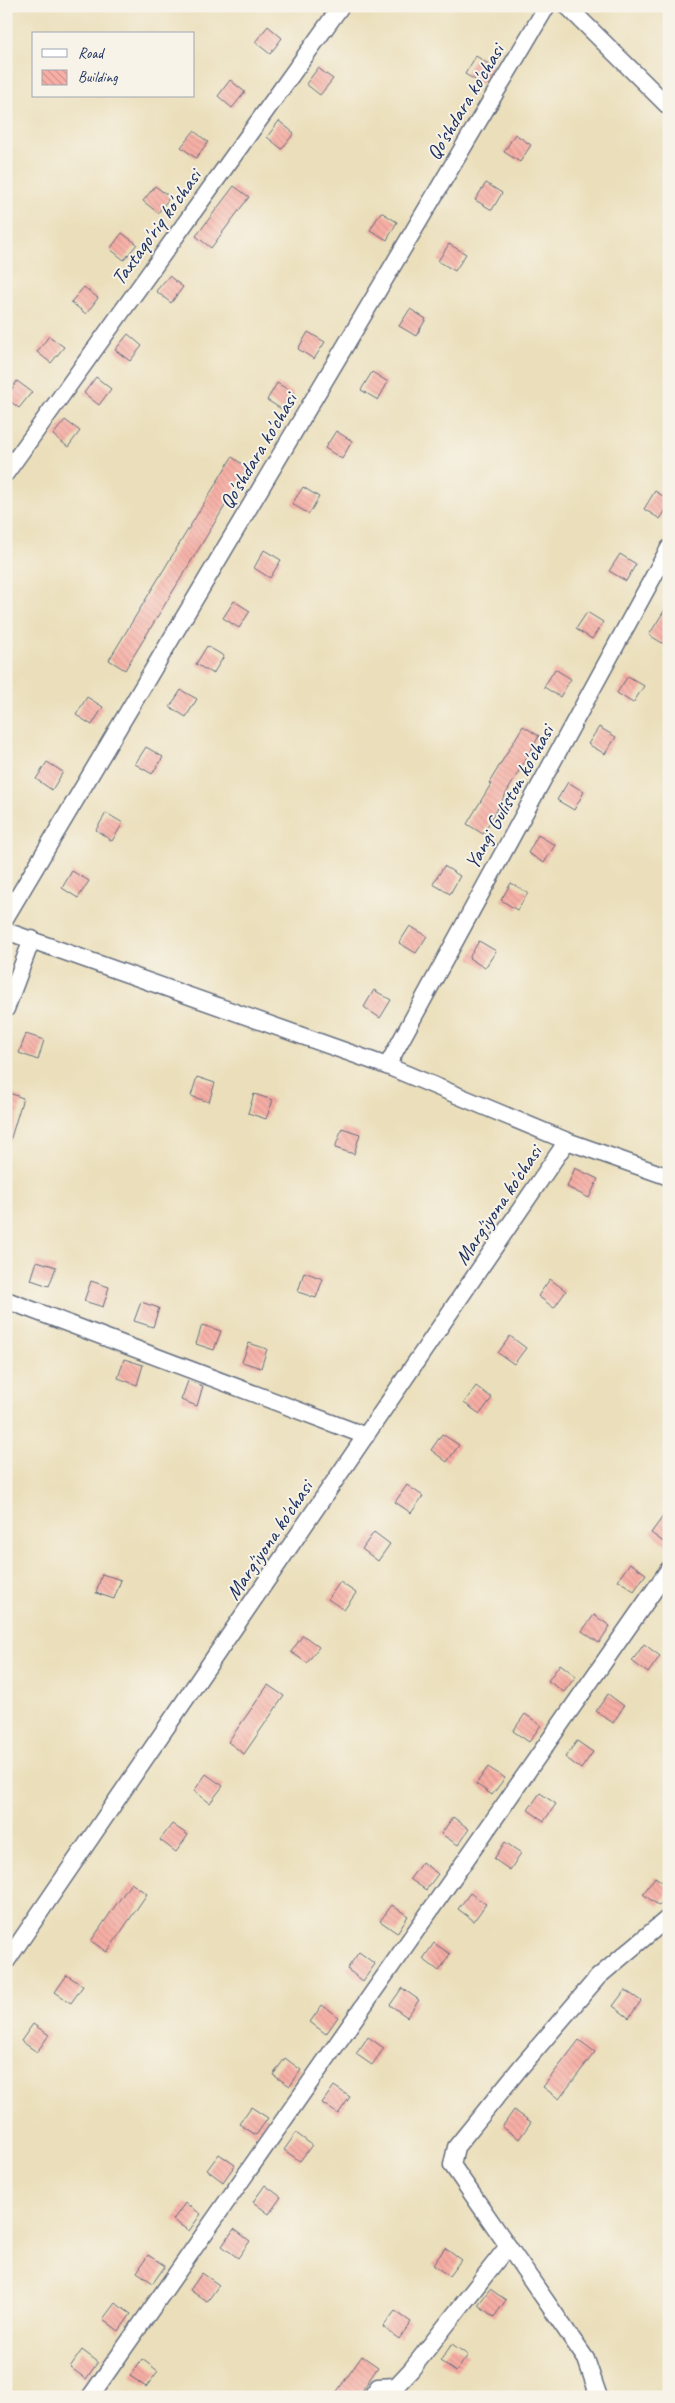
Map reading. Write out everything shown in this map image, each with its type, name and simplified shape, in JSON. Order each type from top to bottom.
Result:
[{"type":"street","name":"Taxtaqo'riq ko'chasi","points":[[6,473],[341,6]]},
{"type":"street","name":"Qo'shdara ko'chasi","points":[[6,917],[547,6]]},
{"type":"street","points":[[571,8],[669,107]]},
{"type":"street","name":"Yangi Guliston ko'chasi","points":[[387,1066],[669,548]]},
{"type":"street","points":[[6,931],[387,1066],[567,1141],[669,1177]]},
{"type":"street","points":[[6,1009],[32,940]]},
{"type":"street","name":"Marg'iyona ko'chasi","points":[[6,1962],[567,1141]]},
{"type":"street","points":[[6,1300],[366,1436]]},
{"type":"street","points":[[90,2397],[669,1569]]},
{"type":"street","points":[[599,2397],[586,2359],[452,2165],[456,2147],[520,2068],[598,1977],[669,1917]]},
{"type":"street","points":[[371,2397],[378,2387],[396,2386],[411,2370],[508,2246]]},
{"type":"building","points":[[268,26],[282,38],[270,54],[255,42]]},
{"type":"building","points":[[476,56],[492,66],[482,84],[465,74]]},
{"type":"building","points":[[318,68],[333,79],[320,95],[306,84]]},
{"type":"building","points":[[230,80],[245,92],[232,108],[218,96]]},
{"type":"building","points":[[279,121],[294,133],[282,149],[267,137]]},
{"type":"building","points":[[194,131],[208,142],[196,158],[181,147]]},
{"type":"building","points":[[515,134],[531,145],[520,162],[504,152]]},
{"type":"building","points":[[486,183],[502,193],[492,210],[475,200]]},
{"type":"building","points":[[155,186],[170,197],[158,213],[143,201]]},
{"type":"building","points":[[234,186],[249,197],[211,248],[196,236]]},
{"type":"building","points":[[381,212],[397,222],[387,240],[370,230]]},
{"type":"building","points":[[122,233],[137,244],[124,260],[110,249]]},
{"type":"building","points":[[449,244],[466,254],[455,271],[438,261]]},
{"type":"building","points":[[169,276],[183,287],[171,303],[156,291]]},
{"type":"building","points":[[84,287],[98,298],[86,314],[71,302]]},
{"type":"building","points":[[410,309],[426,319],[416,336],[399,326]]},
{"type":"building","points":[[308,332],[325,342],[314,359],[298,349]]},
{"type":"building","points":[[128,334],[142,346],[130,361],[115,350]]},
{"type":"building","points":[[49,336],[64,347],[51,363],[37,352]]},
{"type":"building","points":[[372,372],[388,382],[378,400],[361,390]]},
{"type":"building","points":[[96,377],[111,389],[99,405],[84,393]]},
{"type":"building","points":[[17,381],[32,392],[19,408],[6,398]]},
{"type":"building","points":[[277,383],[294,393],[283,410],[267,400]]},
{"type":"building","points":[[65,420],[80,431],[68,447],[53,435]]},
{"type":"building","points":[[336,431],[352,441],[342,459],[325,448]]},
{"type":"building","points":[[232,457],[248,468],[125,670],[109,660]]},
{"type":"building","points":[[303,487],[319,497],[309,514],[292,504]]},
{"type":"building","points":[[655,491],[669,500],[669,505],[660,519],[644,509]]},
{"type":"building","points":[[264,550],[281,560],[270,578],[254,568]]},
{"type":"building","points":[[620,554],[636,564],[626,581],[609,571]]},
{"type":"building","points":[[234,601],[250,611],[239,628],[223,618]]},
{"type":"building","points":[[669,603],[669,647],[649,635]]},
{"type":"building","points":[[587,612],[603,622],[592,639],[576,629]]},
{"type":"building","points":[[207,646],[224,656],[213,674],[196,664]]},
{"type":"building","points":[[555,669],[571,679],[560,697],[544,687]]},
{"type":"building","points":[[628,676],[644,686],[633,703],[617,693]]},
{"type":"building","points":[[181,690],[197,699],[186,717],[170,707]]},
{"type":"building","points":[[87,697],[103,707],[92,725],[76,715]]},
{"type":"building","points":[[523,726],[539,736],[483,834],[467,824]]},
{"type":"building","points":[[599,727],[616,737],[605,754],[588,744]]},
{"type":"building","points":[[146,747],[163,757],[152,774],[135,764]]},
{"type":"building","points":[[47,762],[63,772],[52,790],[36,779]]},
{"type":"building","points":[[568,782],[584,792],[574,810],[557,800]]},
{"type":"building","points":[[106,813],[123,823],[112,841],[96,830]]},
{"type":"building","points":[[538,835],[555,845],[544,863],[528,853]]},
{"type":"building","points":[[444,866],[460,876],[450,894],[433,884]]},
{"type":"building","points":[[72,871],[89,881],[78,898],[62,888]]},
{"type":"building","points":[[511,883],[528,893],[517,910],[501,900]]},
{"type":"building","points":[[410,926],[427,936],[416,953],[399,943]]},
{"type":"building","points":[[479,941],[496,951],[485,968],[469,958]]},
{"type":"building","points":[[374,990],[391,1000],[380,1018],[364,1007]]},
{"type":"building","points":[[26,1034],[44,1040],[38,1060],[19,1053]]},
{"type":"building","points":[[197,1077],[215,1083],[209,1102],[191,1096]]},
{"type":"building","points":[[6,1092],[23,1098],[10,1141],[6,1141]]},
{"type":"building","points":[[254,1094],[273,1100],[266,1119],[248,1113]]},
{"type":"building","points":[[342,1128],[360,1134],[354,1154],[335,1148]]},
{"type":"building","points":[[575,1168],[598,1179],[589,1198],[567,1187]]},
{"type":"building","points":[[37,1261],[56,1267],[49,1286],[31,1280]]},
{"type":"building","points":[[304,1272],[323,1279],[316,1298],[298,1292]]},
{"type":"building","points":[[550,1279],[566,1291],[554,1308],[538,1296]]},
{"type":"building","points":[[91,1281],[109,1287],[103,1307],[84,1301]]},
{"type":"building","points":[[141,1302],[159,1308],[153,1327],[134,1321]]},
{"type":"building","points":[[202,1325],[221,1331],[214,1350],[196,1344]]},
{"type":"building","points":[[510,1336],[526,1348],[514,1364],[498,1353]]},
{"type":"building","points":[[249,1343],[267,1349],[261,1368],[242,1362]]},
{"type":"building","points":[[124,1359],[143,1365],[137,1385],[118,1378]]},
{"type":"building","points":[[188,1381],[203,1386],[197,1406],[181,1400]]},
{"type":"building","points":[[476,1386],[492,1398],[480,1414],[464,1403]]},
{"type":"building","points":[[442,1434],[459,1445],[447,1462],[431,1450]]},
{"type":"building","points":[[407,1485],[423,1496],[411,1513],[395,1502]]},
{"type":"building","points":[[669,1508],[669,1546],[651,1533]]},
{"type":"building","points":[[374,1532],[390,1544],[378,1561],[362,1549]]},
{"type":"building","points":[[630,1563],[646,1574],[634,1591],[618,1580]]},
{"type":"building","points":[[102,1574],[121,1580],[114,1599],[96,1593]]},
{"type":"building","points":[[340,1582],[356,1593],[344,1610],[328,1599]]},
{"type":"building","points":[[594,1615],[610,1626],[599,1643],[582,1631]]},
{"type":"building","points":[[303,1635],[319,1647],[307,1663],[291,1652]]},
{"type":"building","points":[[644,1644],[660,1656],[648,1673],[632,1661]]},
{"type":"building","points":[[560,1664],[576,1676],[564,1692],[548,1681]]},
{"type":"building","points":[[268,1685],[284,1696],[244,1754],[228,1742]]},
{"type":"building","points":[[608,1694],[624,1706],[613,1723],[596,1711]]},
{"type":"building","points":[[525,1714],[541,1725],[529,1742],[513,1731]]},
{"type":"building","points":[[577,1741],[593,1752],[581,1769],[565,1757]]},
{"type":"building","points":[[488,1767],[505,1778],[492,1795],[476,1784]]},
{"type":"building","points":[[206,1774],[223,1786],[210,1803],[194,1791]]},
{"type":"building","points":[[540,1793],[556,1804],[544,1821],[528,1810]]},
{"type":"building","points":[[453,1817],[469,1829],[458,1845],[441,1834]]},
{"type":"building","points":[[172,1824],[188,1835],[176,1852],[160,1840]]},
{"type":"building","points":[[505,1842],[521,1853],[510,1870],[494,1859]]},
{"type":"building","points":[[422,1862],[438,1874],[426,1890],[410,1879]]},
{"type":"building","points":[[655,1877],[669,1887],[669,1892],[659,1906],[643,1894]]},
{"type":"building","points":[[131,1883],[147,1894],[107,1952],[91,1941]]},
{"type":"building","points":[[470,1893],[486,1904],[474,1921],[458,1909]]},
{"type":"building","points":[[392,1905],[408,1916],[397,1933],[380,1921]]},
{"type":"building","points":[[434,1943],[450,1954],[439,1971],[423,1959]]},
{"type":"building","points":[[359,1952],[375,1964],[363,1981],[347,1969]]},
{"type":"building","points":[[67,1975],[83,1986],[71,2003],[55,1992]]},
{"type":"building","points":[[402,1988],[419,2000],[407,2017],[390,2005]]},
{"type":"building","points":[[625,1990],[641,2001],[629,2018],[613,2006]]},
{"type":"building","points":[[322,2005],[338,2017],[326,2034],[310,2022]]},
{"type":"building","points":[[33,2024],[49,2035],[37,2052],[21,2041]]},
{"type":"building","points":[[368,2037],[384,2048],[372,2065],[356,2054]]},
{"type":"building","points":[[579,2040],[595,2052],[559,2099],[543,2087]]},
{"type":"building","points":[[285,2058],[301,2070],[290,2086],[273,2075]]},
{"type":"building","points":[[334,2086],[350,2097],[338,2114],[322,2103]]},
{"type":"building","points":[[251,2107],[268,2118],[256,2135],[239,2124]]},
{"type":"building","points":[[514,2110],[531,2122],[519,2139],[502,2127]]},
{"type":"building","points":[[296,2133],[312,2145],[300,2161],[284,2150]]},
{"type":"building","points":[[219,2154],[235,2165],[223,2182],[207,2170]]},
{"type":"building","points":[[265,2185],[281,2197],[269,2214],[253,2202]]},
{"type":"building","points":[[185,2203],[201,2214],[189,2231],[173,2220]]},
{"type":"building","points":[[234,2229],[250,2241],[238,2258],[222,2246]]},
{"type":"building","points":[[445,2248],[461,2260],[449,2276],[433,2265]]},
{"type":"building","points":[[148,2255],[165,2266],[153,2283],[137,2272]]},
{"type":"building","points":[[202,2273],[219,2285],[207,2302],[190,2290]]},
{"type":"building","points":[[490,2289],[506,2300],[494,2317],[478,2305]]},
{"type":"building","points":[[115,2303],[131,2314],[119,2331],[103,2319]]},
{"type":"building","points":[[395,2311],[411,2322],[399,2339],[383,2327]]},
{"type":"building","points":[[452,2344],[468,2355],[456,2372],[440,2361]]},
{"type":"building","points":[[82,2350],[98,2362],[86,2379],[70,2367]]},
{"type":"building","points":[[362,2356],[378,2367],[358,2397],[333,2397]]},
{"type":"building","points":[[142,2359],[158,2371],[146,2387],[130,2376]]}]
